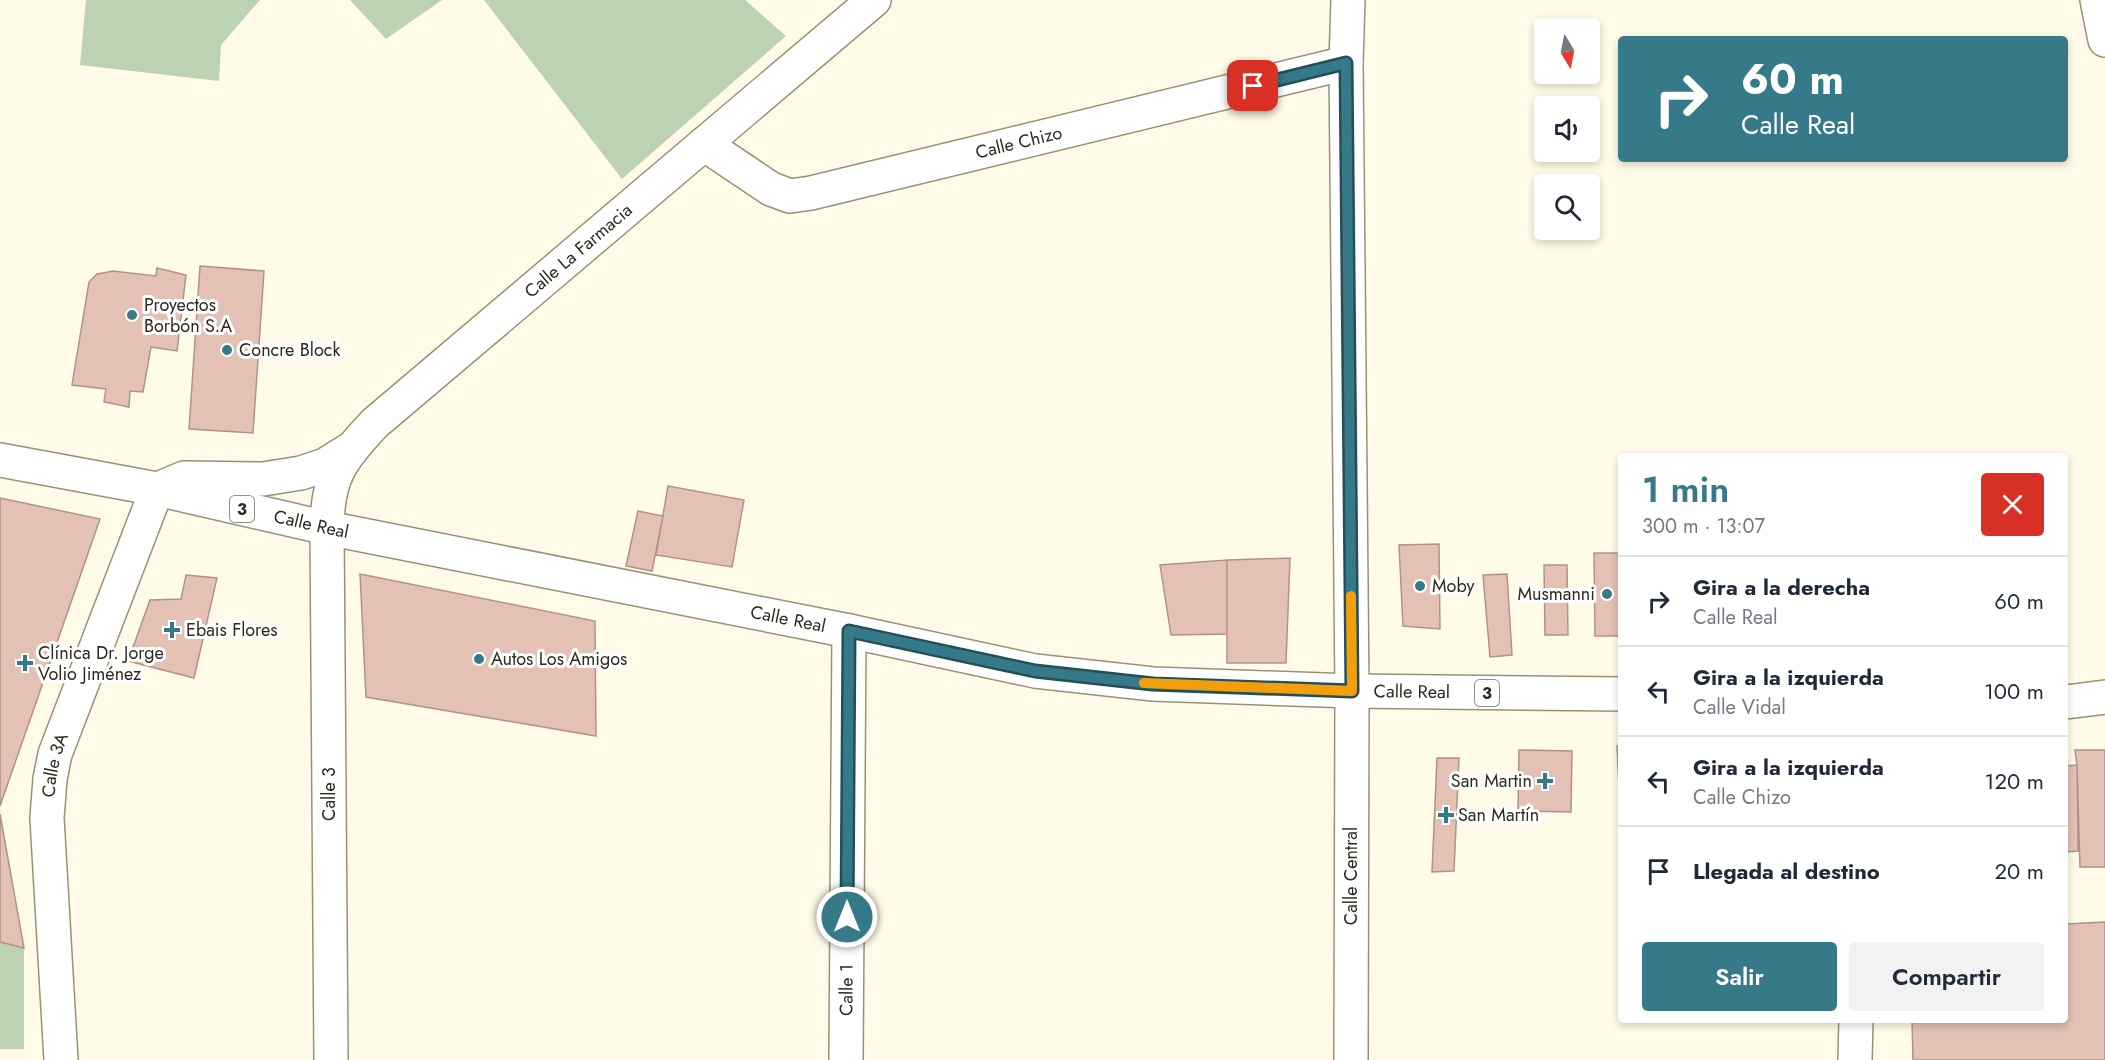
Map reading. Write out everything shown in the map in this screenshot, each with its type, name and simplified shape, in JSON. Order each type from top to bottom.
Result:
[{"type":"main road","name":"Calle La Farmacia","points":[[327,528],[327,504],[332,482],[349,450],[375,423],[874,0]]},
{"type":"main road","name":"Calle Central","points":[[1348,0],[1346,63],[1352,691],[1351,1060]]},
{"type":"main road","points":[[2097,0],[2105,39]]},
{"type":"main road","name":"Calle Chizo","points":[[704,144],[771,189],[790,196],[811,193],[1346,63]]},
{"type":"main road","points":[[157,489],[184,478],[263,479],[301,473],[325,465],[349,450]]},
{"type":"main road","name":"Calle Real","points":[[0,460],[157,489],[327,528],[849,631],[1035,671],[1153,684],[1352,691],[1618,694]]},
{"type":"main road","name":"Calle 3A","points":[[61,1060],[47,818],[50,779],[55,754],[157,489]]},
{"type":"main road","name":"Calle 3","points":[[327,528],[331,1060]]},
{"type":"main road","name":"Calle 1","points":[[846,1060],[849,631]]},
{"type":"main road","points":[[2068,702],[2105,697]]},
{"type":"main road","points":[[2068,702],[2105,705]]},
{"type":"main road","points":[[1855,1060],[1856,1023]]},
{"type":"green space","points":[[86,0],[260,0],[221,45],[219,81],[80,65]]},
{"type":"green space","points":[[350,0],[442,0],[386,39]]},
{"type":"green space","points":[[484,0],[745,0],[786,36],[622,179]]},
{"type":"green space","points":[[0,942],[24,948],[24,1049],[0,1049]]},
{"type":"building","name":"Concre Block","points":[[200,266],[264,271],[253,433],[189,429]]},
{"type":"building","name":"Proyectos Borbón S.A","points":[[157,268],[186,275],[177,351],[151,347],[143,392],[130,391],[129,407],[104,402],[106,389],[72,385],[89,282],[97,274],[113,271],[156,276]]},
{"type":"building","points":[[668,486],[744,500],[732,567],[656,555]]},
{"type":"building","name":"Clínica Dr. Jorge Volio Jiménez","points":[[0,498],[100,519],[0,806]]},
{"type":"building","points":[[638,511],[663,516],[652,571],[626,566]]},
{"type":"building","name":"Moby","points":[[1439,544],[1440,629],[1403,626],[1399,545]]},
{"type":"building","name":"Musmanni","points":[[1594,553],[1618,553],[1618,636],[1595,636]]},
{"type":"building","points":[[1290,558],[1286,663],[1227,663],[1227,560]]},
{"type":"building","points":[[1227,560],[1227,634],[1171,635],[1160,565]]},
{"type":"building","points":[[1544,565],[1567,565],[1568,635],[1545,635]]},
{"type":"building","name":"Autos Los Amigos","points":[[360,574],[595,621],[596,736],[366,697]]},
{"type":"building","points":[[1507,574],[1512,655],[1490,657],[1483,575]]},
{"type":"building","name":"Ebais Flores","points":[[186,575],[217,578],[194,678],[128,661],[150,600],[181,599]]},
{"type":"building","name":"San Martin","points":[[1519,750],[1572,751],[1571,812],[1518,811]]},
{"type":"building","points":[[2075,750],[2105,750],[2105,867],[2080,867]]},
{"type":"building","name":"San Martín","points":[[1437,758],[1459,758],[1454,871],[1432,872]]},
{"type":"building","points":[[2077,765],[2078,851],[2068,852],[2068,766]]},
{"type":"building","points":[[0,814],[24,948],[0,942]]},
{"type":"building","points":[[2105,922],[2105,1060],[1913,1060],[1912,1023],[2068,1023],[2068,924]]},
{"type":"slow traffic","points":[[1144,683],[1352,691],[1351,596]]},
{"type":"place","name":"Proyectos Borbón S.A","points":[[132,315]]},
{"type":"place","name":"Concre Block","points":[[227,350]]},
{"type":"place","name":"Moby","points":[[1420,586]]},
{"type":"place","name":"Musmanni","points":[[1607,594]]},
{"type":"place","name":"Ebais Flores","points":[[172,630]]},
{"type":"place","name":"Autos Los Amigos","points":[[479,659]]},
{"type":"place","name":"Clínica Dr. Jorge Volio Jiménez","points":[[25,663]]},
{"type":"place","name":"San Martin","points":[[1545,781]]},
{"type":"place","name":"San Martín","points":[[1446,815]]},
{"type":"route","points":[[847,917],[849,631],[1035,671],[1153,684],[1352,691],[1346,63],[1253,86]]}]
